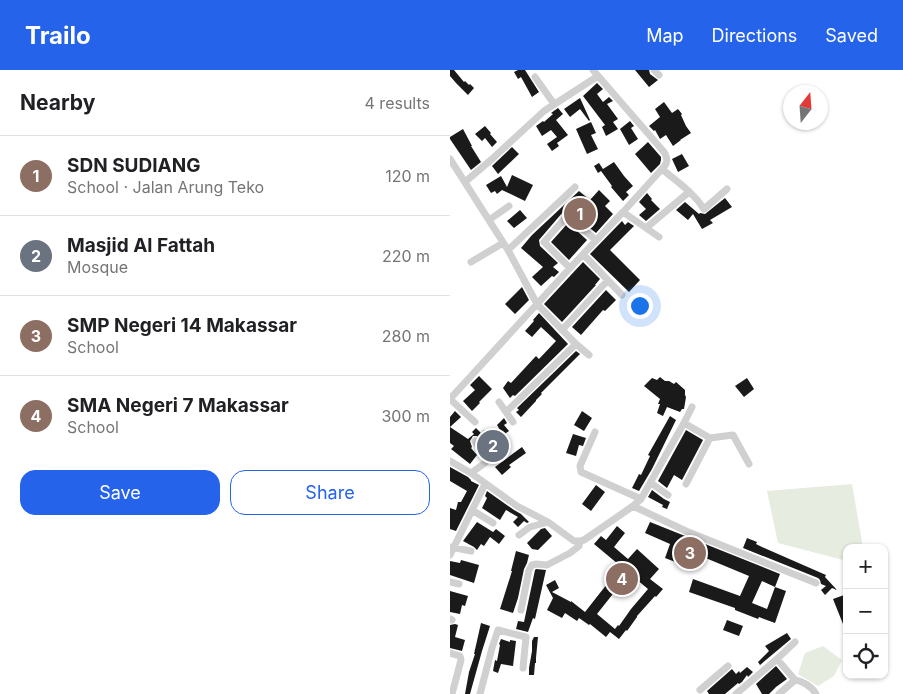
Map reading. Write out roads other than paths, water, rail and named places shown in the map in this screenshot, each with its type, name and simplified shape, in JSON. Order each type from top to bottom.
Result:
[{"type":"street","points":[[465,182],[537,116],[595,73],[667,156],[666,164],[662,169],[450,399],[475,422]]},
{"type":"street","points":[[535,78],[554,104]]},
{"type":"street","points":[[450,159],[506,247],[537,304],[589,355]]},
{"type":"street","points":[[662,169],[689,192],[704,209],[727,189]]},
{"type":"street","points":[[472,262],[506,247],[575,187]]},
{"type":"street","points":[[646,228],[689,192]]},
{"type":"street","points":[[489,220],[509,206]]},
{"type":"street","points":[[623,212],[659,237]]},
{"type":"street","points":[[570,268],[544,242],[567,216],[596,240]]},
{"type":"street","points":[[583,254],[622,295]]},
{"type":"street","points":[[562,330],[608,280]]},
{"type":"street","points":[[506,412],[576,344]]},
{"type":"street","points":[[499,402],[513,422]]},
{"type":"street","points":[[520,610],[529,570],[532,565],[547,565],[570,554],[579,546],[580,542],[641,499],[692,407]]},
{"type":"street","points":[[684,424],[710,438],[733,434],[749,464]]},
{"type":"street","points":[[595,432],[580,466],[580,471],[641,499]]},
{"type":"street","points":[[686,484],[710,438]]},
{"type":"street","points":[[471,474],[486,460],[475,442]]},
{"type":"street","points":[[450,461],[517,506],[548,522],[574,541],[580,542]]},
{"type":"street","points":[[651,483],[668,494]]},
{"type":"street","points":[[450,555],[452,547],[485,484]]},
{"type":"street","points":[[633,506],[686,531],[816,583]]},
{"type":"street","points":[[472,510],[493,523]]},
{"type":"street","points":[[520,535],[530,527],[548,522]]},
{"type":"street","points":[[452,547],[471,551]]},
{"type":"street","points":[[450,582],[459,584]]},
{"type":"street","points":[[480,694],[498,630],[526,637],[523,668]]},
{"type":"street","points":[[736,694],[796,642]]},
{"type":"street","points":[[450,653],[460,656],[461,660],[452,694]]},
{"type":"street","points":[[777,659],[795,680],[805,684],[816,694]]},
{"type":"street","points":[[699,693],[728,666]]},
{"type":"street","points":[[779,694],[795,680]]},
{"type":"place","name":"SDN SUDIANG","points":[[580,214]]},
{"type":"place","name":"Masjid Al Fattah","points":[[493,446]]},
{"type":"place","name":"SMP Negeri 14 Makassar","points":[[690,553]]},
{"type":"place","name":"SMA Negeri 7 Makassar","points":[[622,579]]}]
